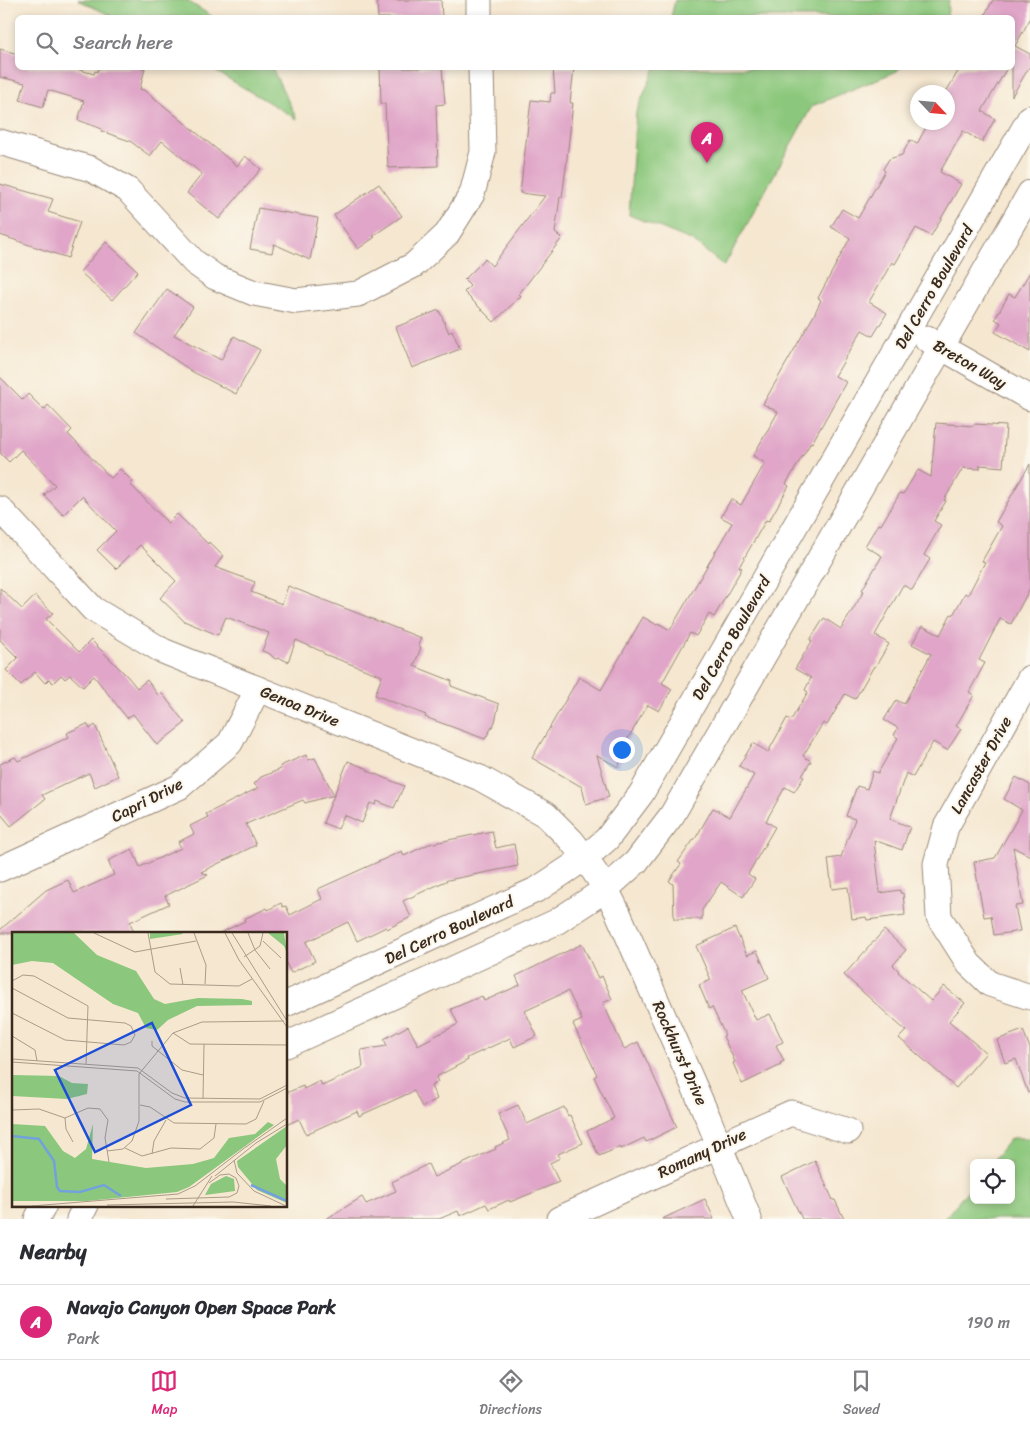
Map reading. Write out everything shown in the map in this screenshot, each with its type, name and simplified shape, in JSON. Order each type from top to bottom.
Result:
[{"type":"street","points":[[479,0],[479,15]]},
{"type":"street","points":[[0,142],[91,169],[128,190],[194,262],[215,277],[254,294],[296,301],[358,294],[414,265],[447,234],[472,194],[483,152],[481,70]]},
{"type":"street","name":"Del Cerro Boulevard","points":[[288,1003],[538,889],[585,858],[611,835],[641,794],[1030,118]]},
{"type":"street","points":[[288,1044],[556,922],[606,889],[636,862],[672,815],[1030,193]]},
{"type":"street","name":"Breton Way","points":[[910,329],[1030,398]]},
{"type":"street","name":"Genoa Drive","points":[[0,509],[93,609],[163,651],[480,778],[546,815],[572,840],[606,889]]},
{"type":"street","name":"Lancaster Drive","points":[[1030,678],[946,827],[936,864],[939,917],[969,964],[990,984],[1030,998]]},
{"type":"street","name":"Capri Drive","points":[[0,869],[179,787],[230,743],[258,689]]},
{"type":"street","name":"Rockhurst Drive","points":[[606,889],[719,1145],[749,1219]]},
{"type":"street","name":"Romany Drive","points":[[559,1219],[791,1113],[848,1131]]},
{"type":"street","points":[[37,1219],[44,1206]]},
{"type":"street","points":[[79,1219],[86,1206]]},
{"type":"green space","points":[[78,0],[186,0],[210,15],[110,15]]},
{"type":"green space","points":[[675,0],[949,0],[947,15],[671,15]]},
{"type":"green space","points":[[213,70],[273,70],[297,119]]},
{"type":"green space","points":[[654,70],[898,70],[812,106],[724,266],[693,241],[629,215],[636,112]]},
{"type":"green space","points":[[1011,1138],[1030,1138],[1030,1219],[944,1219],[970,1188],[970,1204],[1015,1204],[1015,1159],[994,1159]]},
{"type":"building","points":[[441,0],[442,15],[378,15],[377,1]]},
{"type":"building","points":[[993,0],[1030,0],[1030,19],[1015,46],[1015,15],[985,15]]},
{"type":"building","points":[[1015,46],[1030,54],[1030,66],[1012,96],[1012,70],[1015,70]]},
{"type":"building","points":[[0,49],[15,53],[15,70],[80,70],[94,74],[98,70],[145,70],[140,89],[146,91],[237,166],[245,156],[261,169],[219,219],[187,193],[202,174],[162,141],[150,156],[130,141],[101,131],[102,129],[78,120],[84,101],[48,90],[43,107],[20,100],[25,83],[0,77]]},
{"type":"building","points":[[380,70],[442,70],[445,104],[436,105],[438,166],[388,168],[385,104],[381,104]]},
{"type":"building","points":[[553,70],[574,70],[570,103],[573,103],[566,167],[555,233],[562,238],[519,294],[521,296],[494,322],[464,292],[470,286],[464,280],[485,259],[492,266],[545,196],[520,193],[531,100],[550,102],[551,93],[555,93]]},
{"type":"building","points":[[959,70],[1006,70],[982,111],[995,119],[982,142],[963,131],[940,172],[961,184],[931,236],[916,228],[895,264],[892,262],[869,302],[887,313],[873,336],[862,330],[835,376],[846,382],[812,443],[786,484],[789,486],[769,521],[766,520],[739,567],[742,568],[714,617],[709,614],[696,636],[690,633],[662,683],[672,689],[659,711],[648,705],[621,750],[625,753],[618,767],[597,755],[609,797],[586,804],[582,787],[532,758],[579,677],[601,690],[643,617],[670,630],[732,523],[721,517],[731,499],[741,505],[765,463],[753,456],[778,412],[763,404],[814,315],[821,300],[818,298],[850,238],[831,227],[842,209],[858,218],[885,171],[883,169],[889,159],[902,155],[910,140],[917,144],[925,130],[955,130],[955,85],[950,85]]},
{"type":"building","points":[[0,184],[53,199],[48,212],[80,222],[68,258],[0,235]]},
{"type":"building","points":[[379,184],[402,216],[358,249],[334,215]]},
{"type":"building","points":[[258,208],[318,218],[310,260],[274,244],[272,253],[250,249]]},
{"type":"building","points":[[106,242],[138,271],[112,300],[80,272]]},
{"type":"building","points":[[1030,272],[1030,352],[995,332],[1001,323],[995,319],[1009,294],[1015,297]]},
{"type":"building","points":[[167,289],[193,307],[174,335],[221,360],[234,336],[260,350],[236,394],[193,372],[136,333]]},
{"type":"building","points":[[439,310],[449,333],[452,330],[460,349],[412,368],[396,327]]},
{"type":"building","points":[[0,377],[23,400],[28,394],[44,410],[48,405],[72,430],[68,434],[111,478],[120,469],[133,482],[130,484],[168,523],[177,514],[223,556],[215,567],[255,582],[251,592],[282,604],[288,586],[421,638],[418,645],[421,647],[414,666],[452,681],[451,686],[499,704],[495,722],[485,739],[425,717],[426,715],[375,695],[382,676],[324,654],[296,640],[288,662],[280,658],[275,659],[270,654],[262,651],[269,633],[226,617],[218,635],[184,621],[160,598],[176,581],[140,545],[116,569],[97,550],[116,531],[82,496],[63,515],[44,495],[55,485],[21,450],[9,462],[0,453]]},
{"type":"building","points":[[936,423],[1006,426],[1003,467],[980,465],[980,469],[963,468],[934,521],[941,525],[924,555],[930,559],[912,590],[903,585],[875,635],[889,644],[855,699],[845,694],[827,725],[823,723],[803,756],[811,761],[802,776],[804,777],[794,792],[785,787],[766,821],[775,827],[748,874],[755,879],[743,897],[721,882],[702,910],[702,919],[674,919],[673,884],[669,881],[681,864],[678,862],[695,839],[713,808],[730,817],[754,775],[739,766],[753,743],[768,752],[787,718],[791,720],[808,692],[805,690],[811,678],[795,669],[824,618],[841,629],[864,591],[862,590],[882,556],[865,546],[878,524],[881,525],[900,493],[903,494],[918,470],[931,477]]},
{"type":"building","points":[[1030,464],[1030,588],[1011,624],[1000,619],[979,660],[985,663],[969,692],[974,695],[956,726],[961,729],[952,743],[947,750],[933,742],[913,777],[906,773],[890,819],[910,827],[902,850],[874,840],[880,893],[900,890],[900,893],[903,893],[905,915],[867,920],[866,917],[852,919],[848,887],[832,889],[828,859],[841,857],[855,819],[846,816],[857,786],[867,789],[873,771],[878,773],[898,738],[894,735],[898,728],[884,720],[896,700],[904,704],[931,654],[912,644],[922,626],[940,635],[965,593],[968,595],[985,562],[982,561],[1002,526],[996,522]]},
{"type":"building","points":[[0,588],[22,609],[35,596],[53,613],[46,619],[79,652],[91,640],[137,688],[147,680],[158,695],[161,692],[185,723],[157,745],[133,714],[127,718],[94,676],[83,687],[70,675],[65,679],[61,675],[53,683],[49,679],[45,683],[35,672],[21,685],[6,670],[18,658],[0,640]]},
{"type":"building","points":[[87,724],[90,729],[95,725],[118,776],[95,787],[89,773],[42,795],[45,799],[11,826],[0,813],[0,764],[15,757],[18,761],[69,737],[67,733]]},
{"type":"building","points":[[306,755],[308,760],[315,758],[334,795],[305,803],[303,800],[246,824],[256,845],[201,872],[208,875],[165,896],[169,904],[130,922],[134,932],[0,933],[0,930],[46,890],[68,880],[74,893],[114,875],[108,861],[132,849],[140,867],[181,848],[178,842],[194,834],[190,826],[208,817],[206,814],[258,788],[254,784],[261,777],[281,769],[280,766]]},
{"type":"building","points":[[348,761],[404,786],[394,808],[377,801],[376,805],[370,803],[362,823],[344,815],[338,829],[323,823]]},
{"type":"building","points":[[1016,777],[1030,785],[1030,856],[1013,847],[1023,905],[1015,906],[1020,931],[994,935],[991,916],[984,917],[974,862],[995,858],[1022,810],[1004,799]]},
{"type":"building","points":[[492,831],[496,848],[514,844],[518,866],[448,880],[403,901],[411,917],[357,941],[348,922],[306,942],[315,961],[291,973],[288,967],[288,932],[222,932],[245,921],[244,919],[281,903],[283,907],[286,906],[290,915],[322,899],[318,889],[402,851],[404,856],[429,844]]},
{"type":"building","points":[[735,928],[747,955],[757,951],[769,978],[742,990],[756,1020],[770,1014],[783,1042],[776,1045],[784,1061],[780,1063],[781,1065],[742,1084],[733,1063],[735,1062],[723,1036],[725,1035],[712,1007],[709,1009],[699,985],[711,980],[696,946]]},
{"type":"building","points":[[884,930],[906,950],[893,965],[898,972],[931,1001],[944,986],[965,1003],[949,1021],[986,1053],[956,1088],[899,1038],[906,1031],[844,975]]},
{"type":"building","points":[[582,944],[598,978],[602,976],[612,999],[603,1003],[624,1049],[638,1042],[677,1127],[646,1142],[644,1138],[621,1149],[620,1147],[599,1156],[587,1131],[614,1118],[594,1077],[597,1075],[573,1024],[582,1020],[568,991],[525,1011],[537,1036],[514,1047],[510,1038],[467,1058],[468,1060],[436,1077],[438,1082],[431,1086],[437,1099],[422,1107],[414,1091],[359,1116],[357,1111],[306,1134],[299,1119],[288,1124],[288,1092],[303,1086],[304,1089],[320,1081],[322,1086],[363,1067],[361,1050],[387,1046],[384,1039],[408,1026],[418,1045],[458,1024],[451,1009],[482,996],[484,1001],[520,985],[516,976]]},
{"type":"building","points":[[1023,1030],[1030,1048],[1030,1092],[1028,1093],[1016,1059],[1005,1063],[997,1040]]},
{"type":"building","points":[[518,1105],[527,1124],[564,1107],[568,1116],[570,1115],[583,1143],[558,1154],[560,1158],[550,1163],[559,1182],[510,1202],[509,1200],[489,1209],[486,1204],[460,1216],[458,1211],[439,1219],[326,1219],[362,1197],[366,1204],[396,1191],[392,1182],[428,1164],[434,1177],[496,1149],[495,1147],[510,1140],[498,1114]]},
{"type":"building","points":[[815,1161],[844,1219],[802,1219],[782,1177]]},
{"type":"building","points":[[705,1199],[714,1219],[662,1219]]},
{"type":"place","name":"Navajo Canyon Open Space Park","points":[[707,163]]}]
